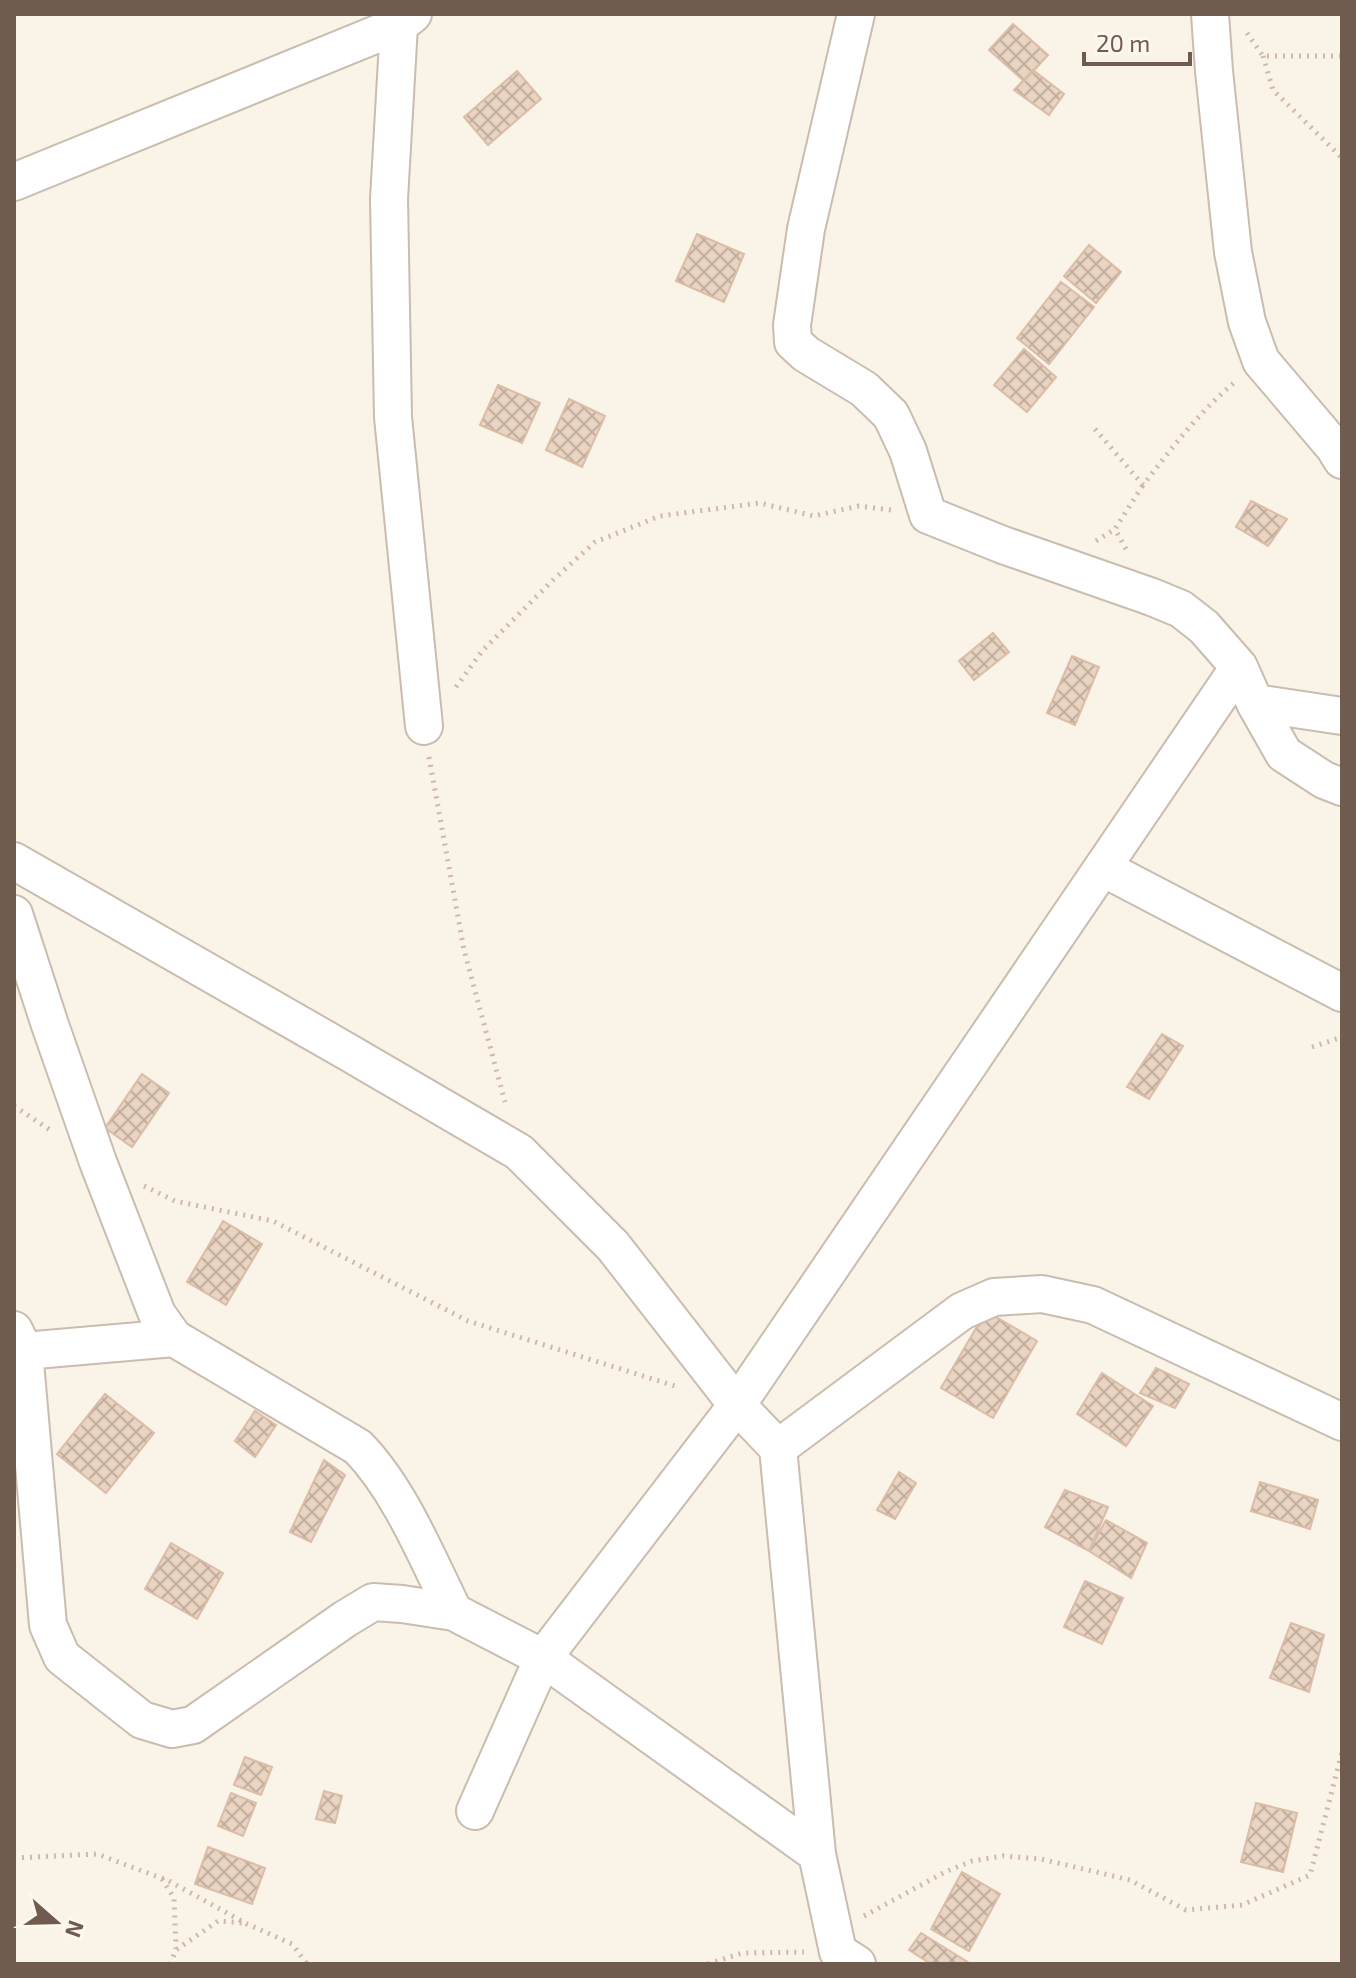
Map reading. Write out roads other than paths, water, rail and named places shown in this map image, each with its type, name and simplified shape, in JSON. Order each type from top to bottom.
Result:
[{"type":"street","points":[[856,14],[806,229],[792,325],[793,342],[806,354],[864,389],[891,415],[908,451],[928,515],[1181,609],[1204,627],[1239,667],[1284,754],[1324,780],[1342,787]]},
{"type":"street","points":[[1226,19],[1214,71],[1233,252],[1247,322],[1261,361],[1342,460]]},
{"type":"street","points":[[14,182],[406,20],[389,199],[393,417],[424,726]]},
{"type":"street","points":[[475,1811],[543,1658],[737,1405],[1239,667]]},
{"type":"street","points":[[1255,703],[1342,716]]},
{"type":"street","points":[[14,861],[519,1152],[613,1246],[737,1405],[778,1448],[817,1854],[841,1960]]},
{"type":"street","points":[[1103,868],[1342,993]]},
{"type":"street","points":[[14,914],[98,1162],[157,1314],[174,1338],[358,1447],[372,1461],[397,1499],[454,1612]]},
{"type":"street","points":[[778,1448],[962,1311],[994,1297],[1042,1294],[1093,1305],[1342,1422]]},
{"type":"street","points":[[174,1338],[19,1341],[48,1625],[62,1657],[142,1720],[172,1729],[193,1725],[373,1602],[454,1612],[543,1658],[817,1854]]}]
